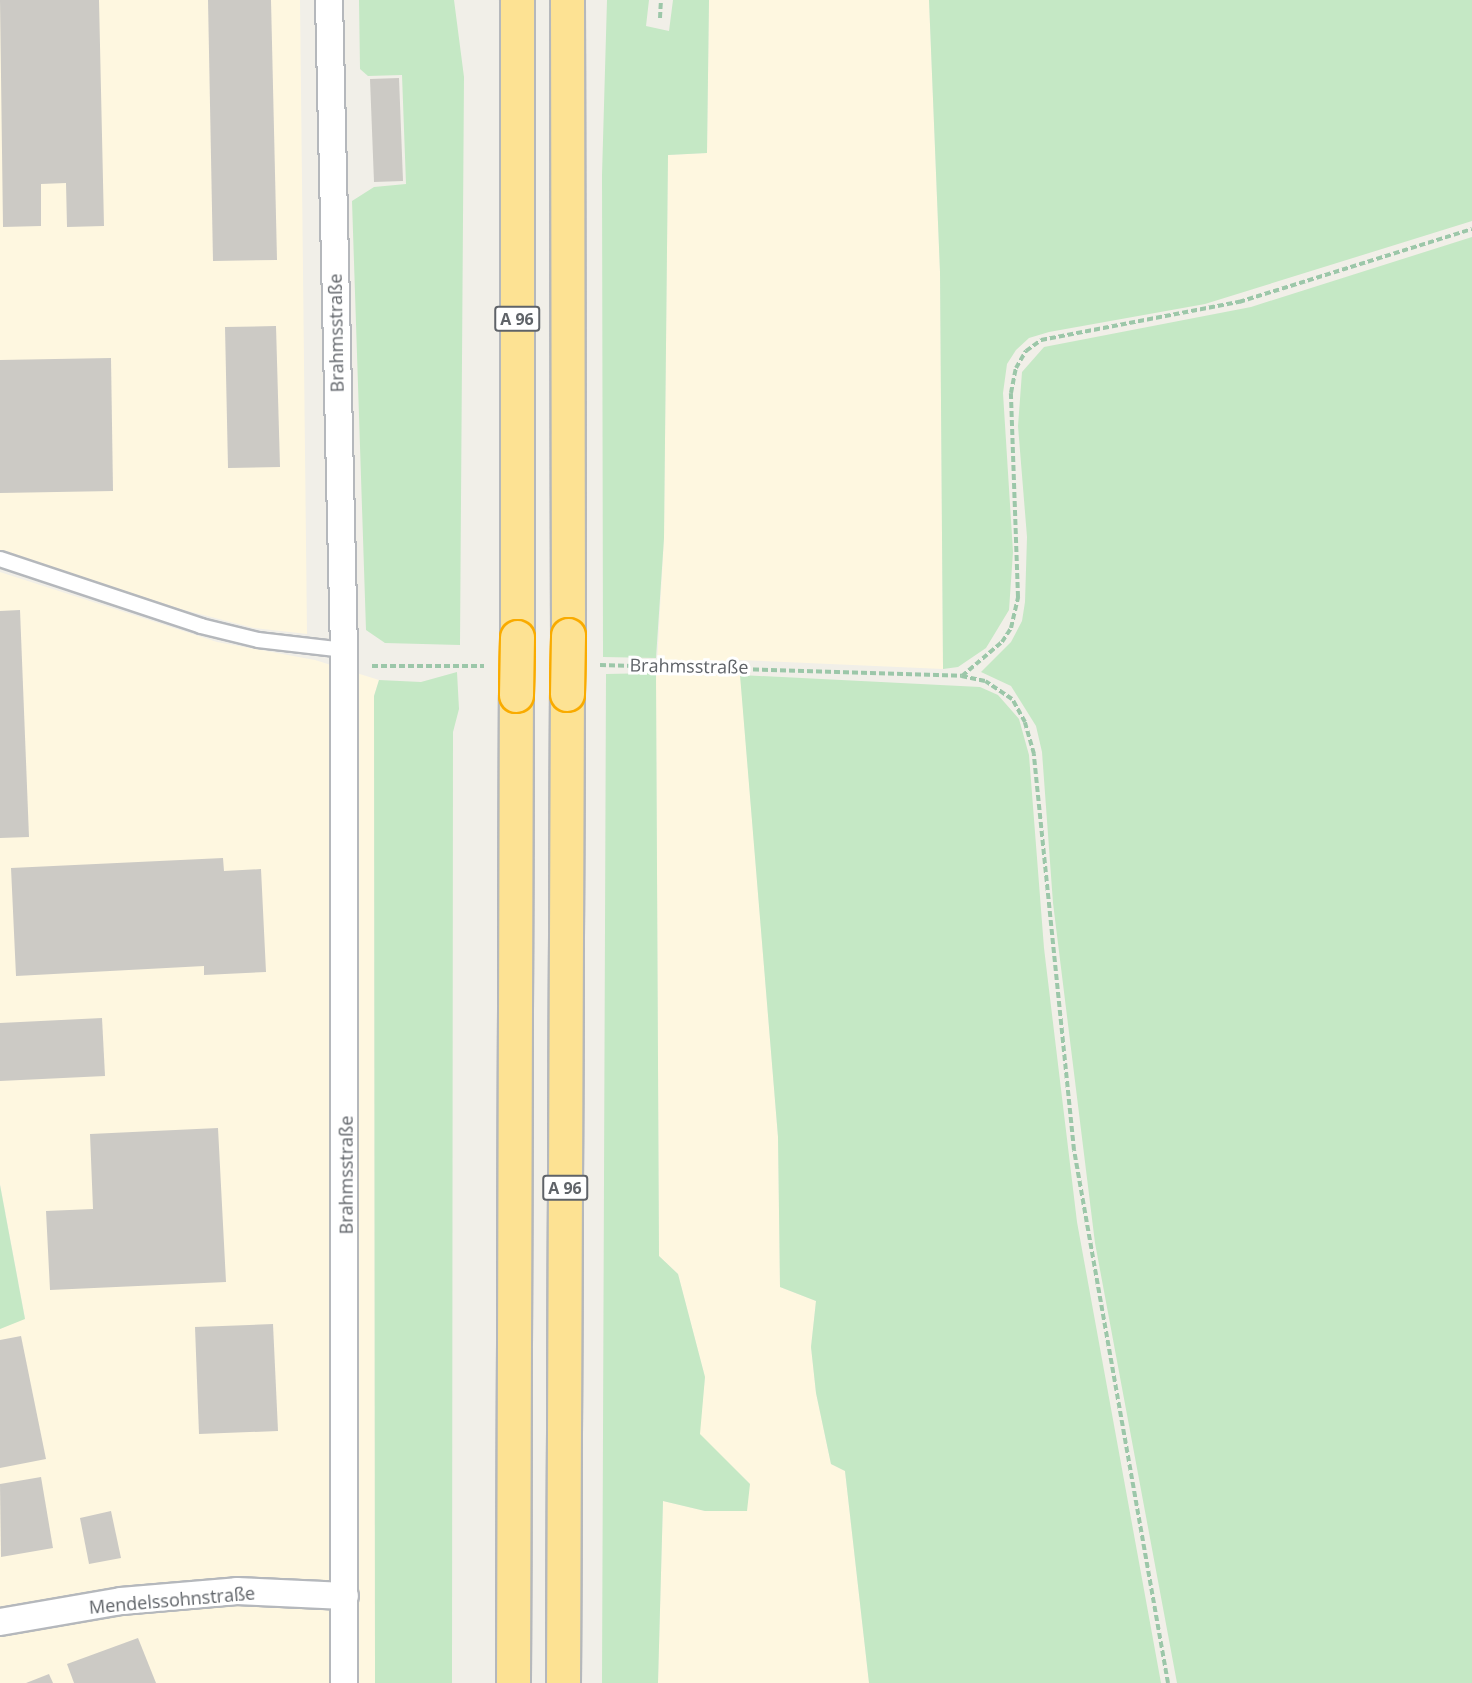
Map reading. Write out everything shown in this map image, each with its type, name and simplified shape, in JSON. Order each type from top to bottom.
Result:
[{"type":"highway","name":"A 96","points":[[513,1683],[517,0]]},
{"type":"highway","name":"A 96","points":[[563,1683],[568,635],[567,0]]},
{"type":"street","name":"Brahmsstraße","points":[[329,0],[344,658],[344,1683]]},
{"type":"street","name":"Mendelssohnstraße","points":[[0,1622],[120,1601],[237,1591],[345,1596]]},
{"type":"lane","points":[[0,559],[201,626],[344,658]]},
{"type":"path","points":[[660,18],[662,0]]},
{"type":"path","points":[[962,676],[991,655],[1011,628],[1016,612],[1020,565],[1011,393],[1016,368],[1026,351],[1063,334],[1239,302],[1472,230]]},
{"type":"path","points":[[344,658],[498,666]]},
{"type":"path","name":"Brahmsstraße","points":[[593,665],[962,676],[985,681],[1012,699],[1025,722],[1034,754],[1074,1150],[1168,1683]]},
{"type":"shaded area","points":[[0,0],[300,0],[307,634],[254,628],[184,610],[0,551]]},
{"type":"shaded area","points":[[709,0],[929,0],[940,272],[943,669],[739,660],[778,1137],[780,1287],[816,1301],[811,1347],[816,1393],[831,1464],[845,1471],[869,1683],[658,1683],[663,1501],[705,1511],[750,1484],[699,1434],[705,1377],[678,1274],[659,1256],[656,681],[664,538],[668,155],[707,153]]},
{"type":"shaded area","points":[[0,572],[217,642],[315,660],[379,680],[374,696],[375,1683],[0,1683],[0,1329],[25,1318],[0,1184]]},
{"type":"green space","points":[[359,0],[454,0],[464,77],[460,645],[385,643],[366,630],[352,201],[374,187],[406,184],[402,75],[368,76],[360,69]]},
{"type":"green space","points":[[607,0],[649,0],[646,26],[669,31],[673,0],[709,0],[707,153],[668,155],[664,538],[656,658],[603,657],[602,175]]},
{"type":"green space","points":[[929,0],[1472,0],[1472,221],[1205,304],[1049,332],[1029,338],[1016,350],[1007,364],[1003,393],[1013,552],[1009,610],[986,648],[958,667],[943,669],[940,272]]},
{"type":"green space","points":[[1472,237],[1472,1683],[1177,1683],[1095,1243],[1053,903],[1042,752],[1036,726],[1011,686],[981,672],[1011,642],[1022,621],[1025,602],[1027,537],[1018,426],[1022,372],[1044,347],[1251,307]]},
{"type":"green space","points":[[457,672],[459,709],[453,732],[452,1683],[375,1683],[374,696],[379,680],[421,682]]},
{"type":"green space","points":[[656,673],[659,1256],[678,1274],[705,1377],[700,1434],[750,1484],[747,1511],[705,1511],[663,1501],[658,1683],[602,1683],[606,674]]},
{"type":"green space","points":[[740,675],[980,687],[998,695],[1019,719],[1029,755],[1044,948],[1077,1222],[1161,1683],[869,1683],[845,1471],[831,1464],[816,1393],[811,1347],[816,1301],[780,1287],[778,1137]]},
{"type":"green space","points":[[0,1185],[25,1319],[0,1329]]},
{"type":"building","points":[[0,0],[99,0],[104,226],[67,227],[66,183],[41,184],[41,226],[3,227]]},
{"type":"building","points":[[208,0],[271,0],[277,260],[213,261]]},
{"type":"building","points":[[399,78],[403,181],[374,182],[370,79]]},
{"type":"building","points":[[276,326],[280,467],[228,468],[225,327]]},
{"type":"building","points":[[111,358],[113,491],[0,493],[0,360]]},
{"type":"building","points":[[20,610],[29,837],[0,838],[0,611]]},
{"type":"building","points":[[223,858],[224,871],[261,869],[266,972],[204,975],[204,966],[16,976],[11,868]]},
{"type":"building","points":[[102,1018],[105,1076],[0,1081],[0,1023]]},
{"type":"building","points":[[218,1128],[226,1282],[50,1290],[46,1211],[93,1209],[90,1134]]},
{"type":"building","points":[[273,1324],[278,1431],[199,1434],[195,1327]]},
{"type":"building","points":[[21,1336],[46,1459],[0,1468],[0,1340]]},
{"type":"building","points":[[41,1477],[53,1548],[1,1557],[0,1484]]},
{"type":"building","points":[[111,1511],[121,1558],[89,1564],[80,1518]]},
{"type":"building","points":[[138,1638],[156,1683],[74,1683],[67,1664]]},
{"type":"building","points":[[49,1674],[53,1683],[26,1683]]}]
